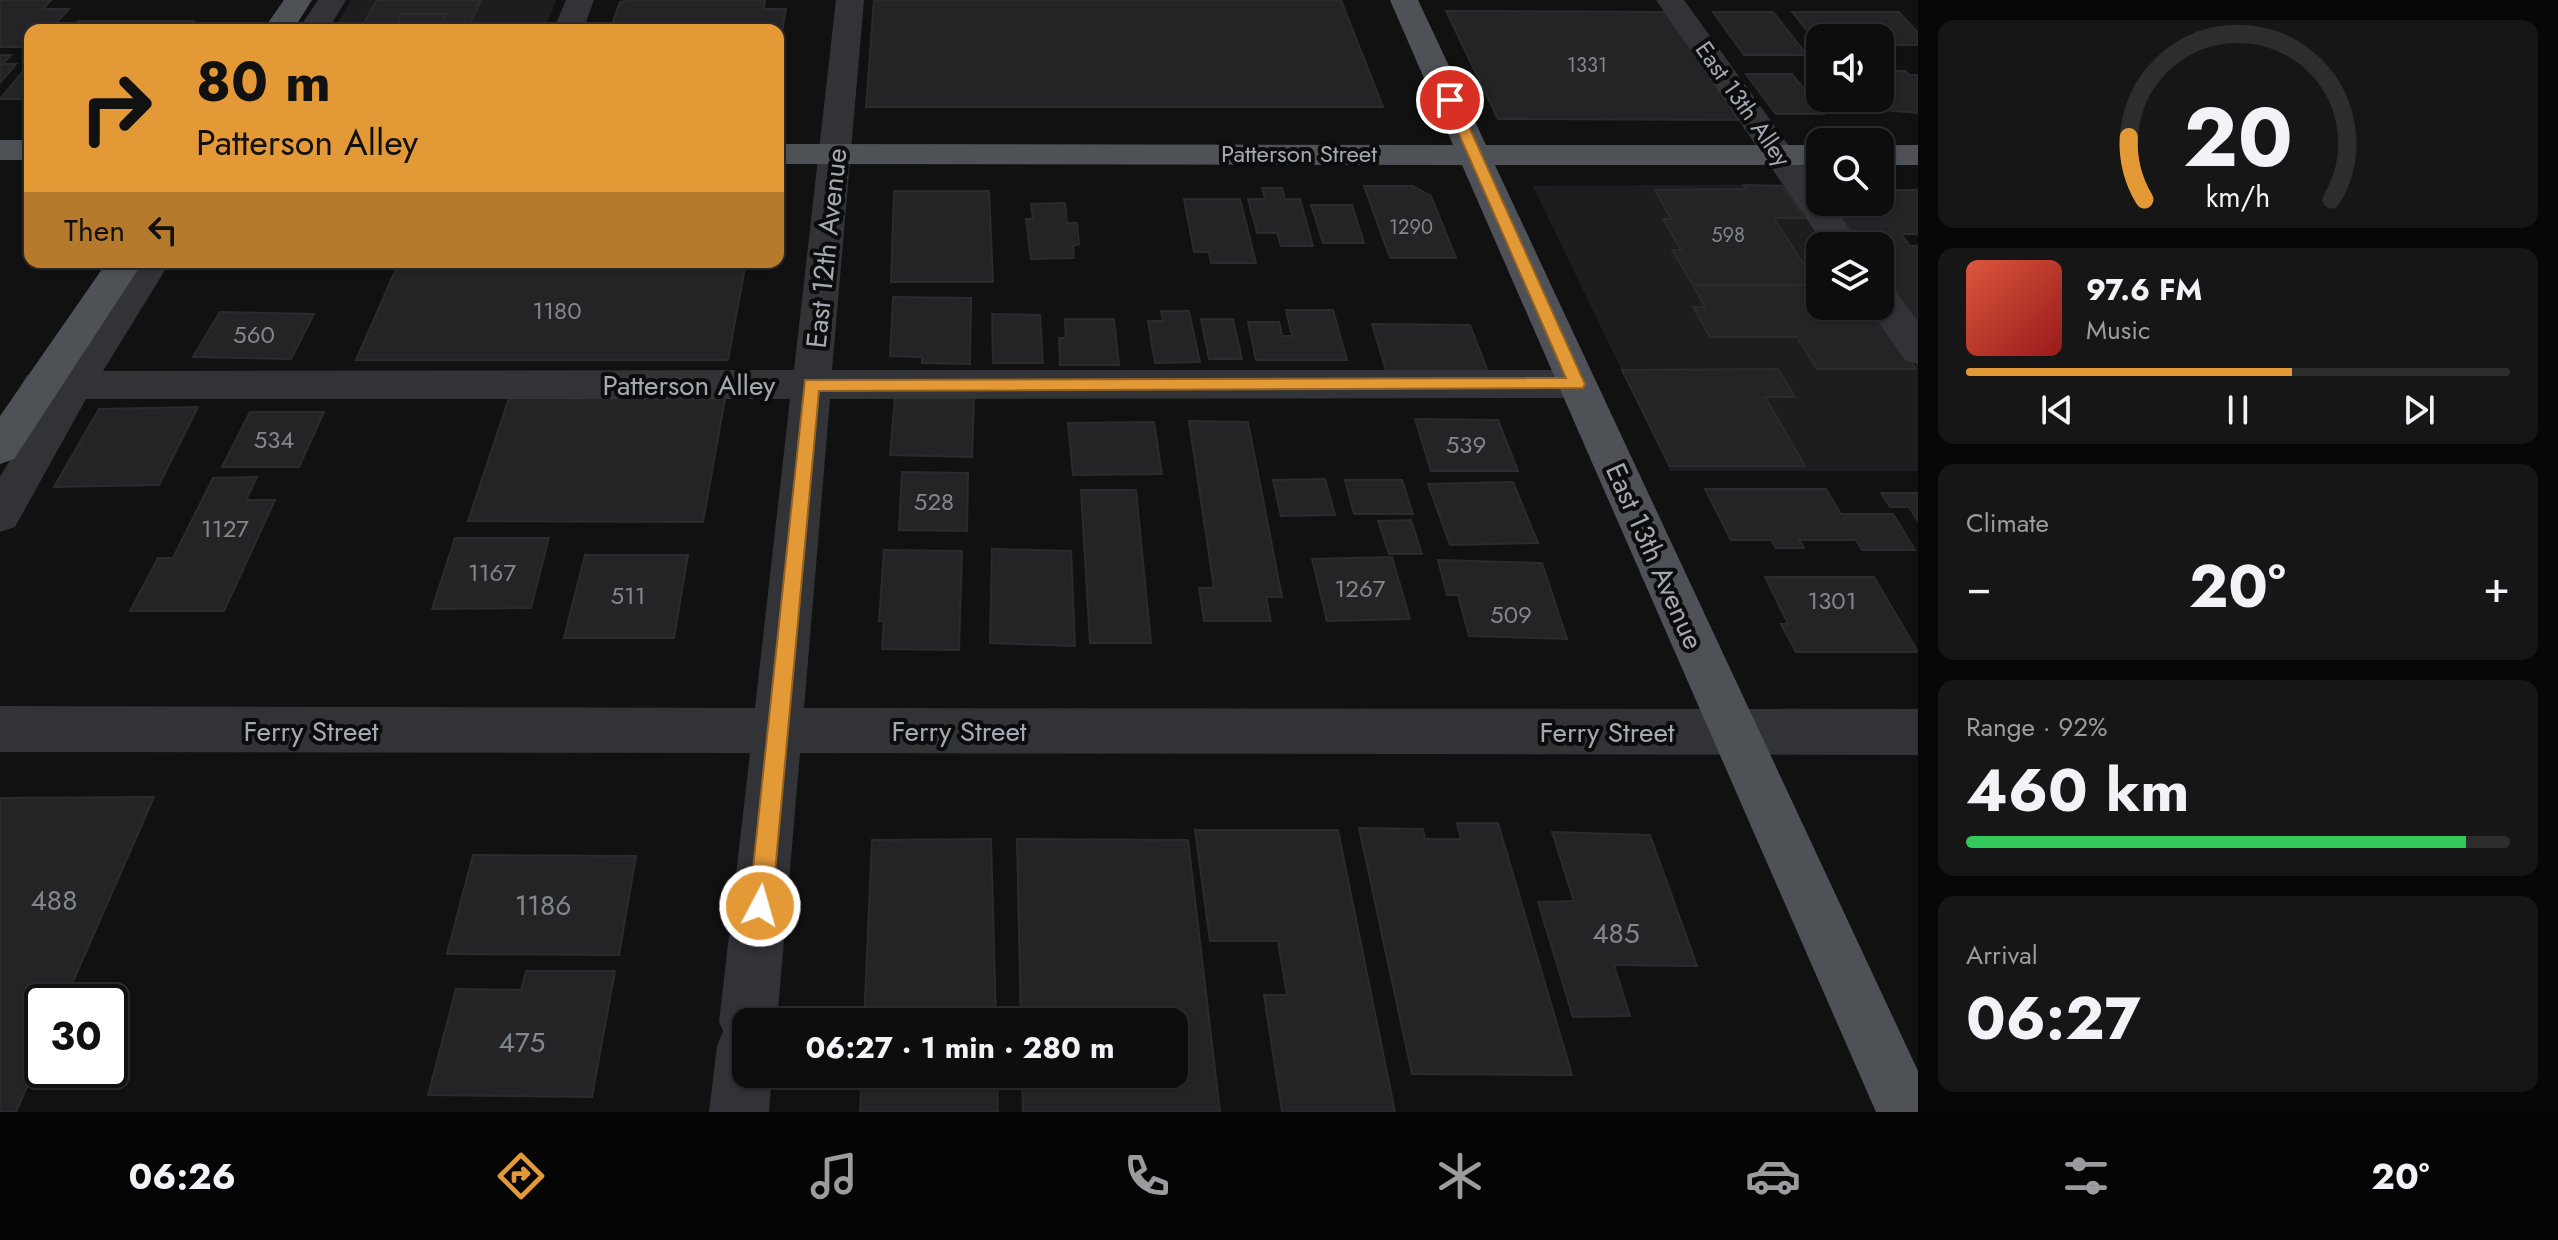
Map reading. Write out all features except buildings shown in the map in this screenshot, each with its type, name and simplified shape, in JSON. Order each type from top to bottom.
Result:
[{"type":"main road","points":[[282,24],[298,0]]},
{"type":"main road","name":"East 13th Avenue","points":[[1404,0],[1906,1112]]},
{"type":"main road","points":[[0,150],[24,150]]},
{"type":"main road","name":"Patterson Street","points":[[784,154],[1806,155]]},
{"type":"main road","points":[[1894,155],[1918,155]]},
{"type":"main road","points":[[0,448],[57,385],[122,268]]},
{"type":"street","points":[[317,24],[332,0]]},
{"type":"street","points":[[570,24],[580,0]]},
{"type":"street","name":"East 12th Avenue","points":[[749,1008],[850,0]]},
{"type":"street","name":"East 13th Alley","points":[[1670,0],[1833,232]]},
{"type":"street","points":[[0,515],[57,385],[147,268]]},
{"type":"street","points":[[1894,317],[1918,350]]},
{"type":"street","name":"Patterson Alley","points":[[57,385],[1577,384]]},
{"type":"street","name":"Ferry Street","points":[[0,729],[1918,732]]},
{"type":"street","points":[[739,1112],[742,1088]]},
{"type":"shaded area","points":[[351,0],[556,0],[546,24],[337,24]]},
{"type":"shaded area","points":[[1806,184],[1806,216],[1832,216],[1843,232],[1806,232],[1806,320],[1894,320],[1894,303],[1918,336],[1918,471],[1670,471],[1533,186]]},
{"type":"route","points":[[760,906],[811,385],[1577,384],[1450,100]]}]
